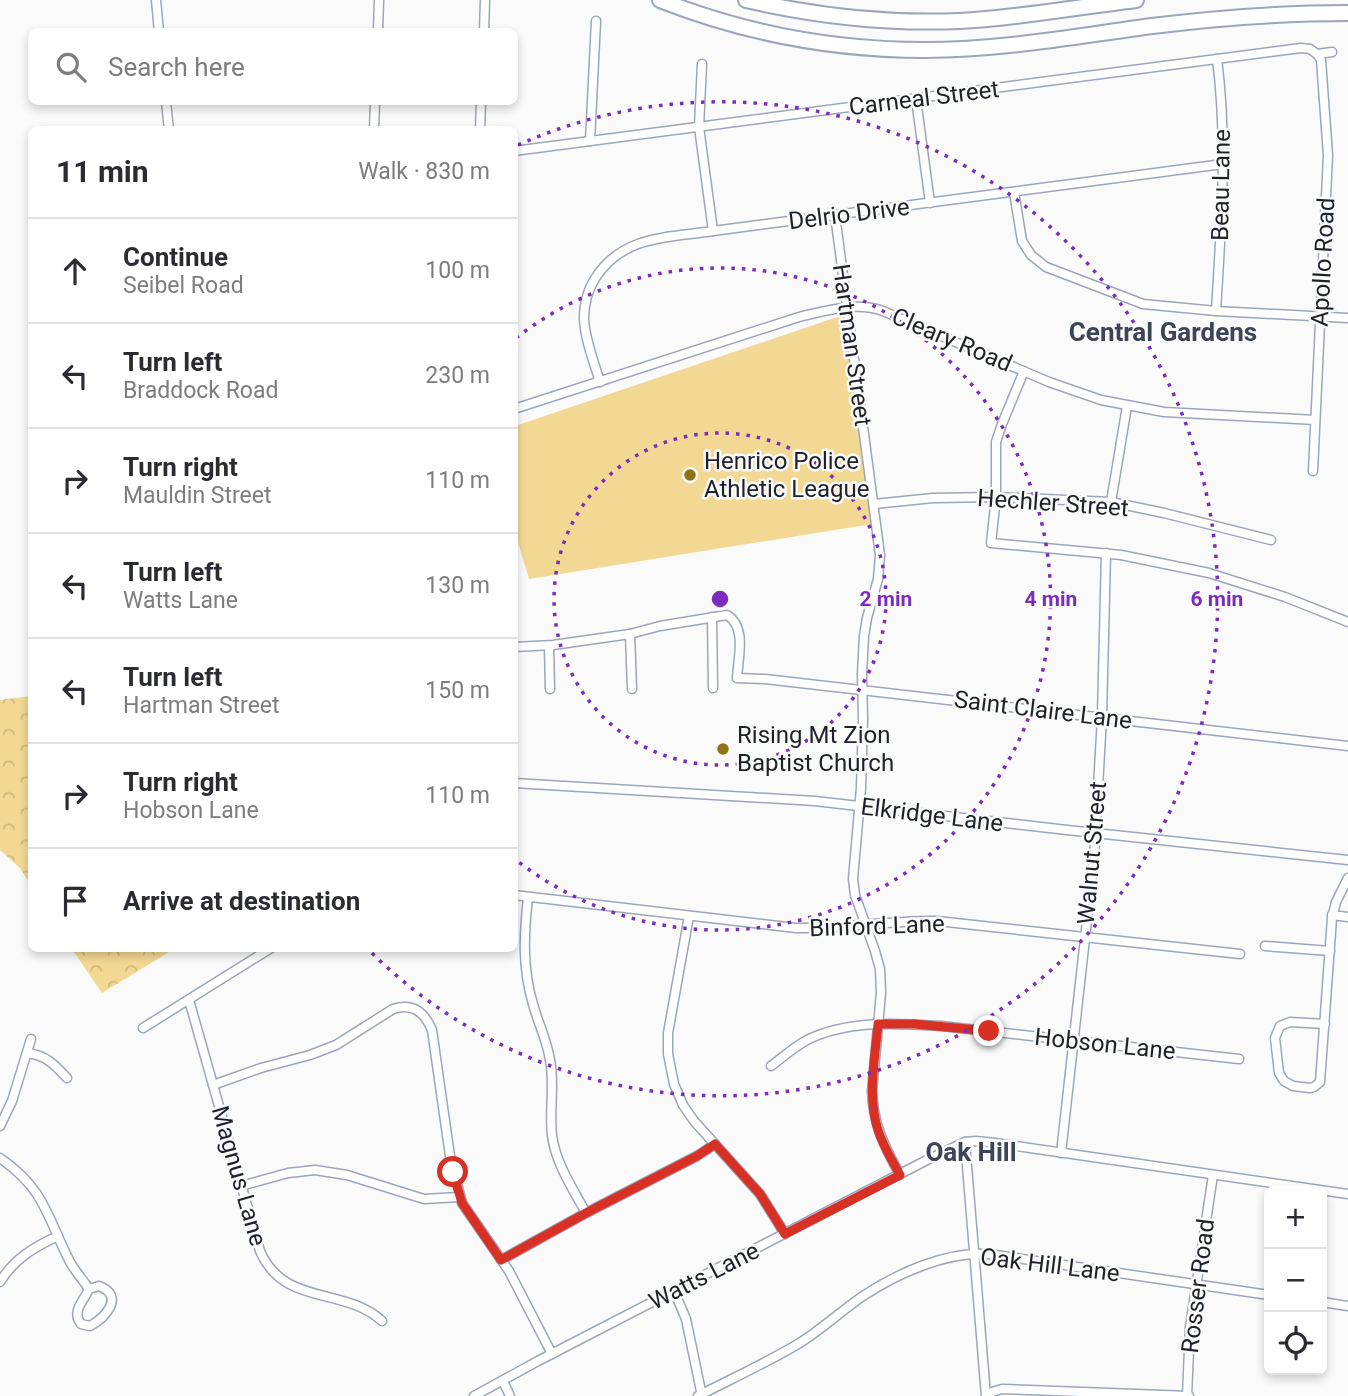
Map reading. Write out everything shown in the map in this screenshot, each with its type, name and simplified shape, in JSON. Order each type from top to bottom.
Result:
[{"type":"highway","points":[[660,0],[726,22],[792,38],[876,48],[923,50],[996,46],[1208,20],[1348,13]]},
{"type":"highway","points":[[746,0],[830,16],[937,22],[1008,17],[1136,0]]},
{"type":"highway","points":[[1099,5],[1123,0]]},
{"type":"street","points":[[156,0],[159,28]]},
{"type":"street","points":[[377,28],[379,0]]},
{"type":"street","points":[[484,28],[485,0]]},
{"type":"street","points":[[590,141],[596,20]]},
{"type":"street","name":"Carneal Street","points":[[518,150],[1301,48],[1310,49],[1317,54],[1332,52]]},
{"type":"street","name":"Apollo Road","points":[[1313,471],[1328,155],[1321,60],[1317,54]]},
{"type":"street","name":"Beau Lane","points":[[1216,311],[1223,164],[1222,97],[1217,59]]},
{"type":"street","points":[[702,64],[699,127],[713,232]]},
{"type":"street","points":[[916,99],[930,203]]},
{"type":"street","points":[[166,105],[169,126]]},
{"type":"street","points":[[374,126],[375,105]]},
{"type":"street","points":[[480,126],[481,105]]},
{"type":"street","name":"Delrio Drive","points":[[600,382],[586,334],[584,311],[590,287],[602,268],[619,253],[638,243],[1223,164]]},
{"type":"street","points":[[1014,192],[1022,240],[1031,255],[1046,267],[1143,304],[1348,318]]},
{"type":"street","name":"Hartman Street","points":[[835,215],[880,555],[865,627],[862,663],[860,807],[853,871],[854,888],[880,970],[881,993],[873,1105],[878,1129],[900,1175]]},
{"type":"street","name":"Cleary Road","points":[[518,408],[799,317],[858,307],[875,308],[1071,391],[1101,400],[1164,412],[1315,420]]},
{"type":"street","points":[[1024,371],[996,442],[996,496],[990,543],[1107,553],[1209,573],[1285,597],[1348,622]]},
{"type":"street","points":[[1111,502],[1127,406]]},
{"type":"street","name":"Hechler Street","points":[[874,504],[933,498],[996,496],[1111,502],[1271,540]]},
{"type":"street","name":"Walnut Street","points":[[1061,1153],[1096,833],[1107,553]]},
{"type":"street","name":"Saint Claire Lane","points":[[712,617],[727,615],[732,617],[737,625],[740,635],[737,678],[862,689],[1348,746]]},
{"type":"street","points":[[518,647],[549,646],[630,634],[712,617],[713,688]]},
{"type":"street","points":[[630,634],[632,689]]},
{"type":"street","points":[[549,646],[550,689]]},
{"type":"street","name":"Elkridge Lane","points":[[518,783],[785,798],[1348,860]]},
{"type":"street","points":[[1325,1024],[1290,1022],[1280,1026],[1275,1038],[1279,1073],[1288,1085],[1314,1087],[1320,1082],[1325,1024],[1332,915],[1348,878]]},
{"type":"street","name":"Binford Lane","points":[[518,896],[796,929],[937,921],[1240,954]]},
{"type":"street","points":[[528,897],[524,933],[526,972],[551,1062],[552,1139],[558,1159],[586,1213]]},
{"type":"street","points":[[1332,915],[1348,917]]},
{"type":"street","points":[[689,916],[670,1018],[668,1054],[674,1084],[694,1121],[760,1194],[785,1234]]},
{"type":"street","points":[[1265,946],[1329,951]]},
{"type":"street","points":[[143,1028],[265,952]]},
{"type":"street","name":"Magnus Lane","points":[[189,1000],[260,1251],[267,1265],[275,1275],[292,1286],[369,1310],[382,1321]]},
{"type":"street","points":[[213,1085],[324,1050],[350,1037],[393,1009],[406,1006],[419,1011],[426,1017],[432,1030],[450,1156],[459,1197],[509,1271],[552,1354]]},
{"type":"street","name":"Hobson Lane","points":[[771,1066],[799,1045],[824,1033],[848,1027],[900,1023],[1239,1059]]},
{"type":"street","points":[[0,1126],[12,1101],[31,1039]]},
{"type":"street","points":[[27,1053],[36,1054],[52,1062],[67,1078]]},
{"type":"street","points":[[987,1396],[965,1142],[976,1141],[1348,1194]]},
{"type":"street","name":"Watts Lane","points":[[474,1396],[965,1142]]},
{"type":"street","points":[[501,1260],[715,1144]]},
{"type":"street","points":[[0,1158],[22,1174],[38,1195],[70,1263],[89,1289]]},
{"type":"street","points":[[241,1186],[288,1173],[314,1170],[346,1175],[424,1199],[459,1197]]},
{"type":"street","name":"Rosser Road","points":[[1189,1396],[1190,1327],[1213,1175]]},
{"type":"street","points":[[0,1282],[24,1254],[58,1236]]},
{"type":"street","name":"Oak Hill Lane","points":[[700,1395],[800,1343],[864,1295],[895,1277],[943,1260],[974,1253],[1264,1294]]},
{"type":"street","points":[[99,1286],[108,1290],[112,1296],[112,1303],[90,1326],[81,1324],[76,1319],[76,1312],[89,1289],[99,1286]]},
{"type":"street","points":[[674,1291],[686,1319],[700,1395]]},
{"type":"street","points":[[1327,1303],[1348,1307]]},
{"type":"street","points":[[503,1381],[510,1396]]},
{"type":"street","points":[[987,1396],[1002,1389],[1189,1396]]},
{"type":"green space","name":"Henrico Police Athletic League","points":[[843,315],[872,524],[529,579],[518,542],[518,425]]},
{"type":"green space","points":[[28,696],[28,881],[20,868],[0,850],[0,700]]},
{"type":"green space","points":[[74,952],[169,952],[102,993]]},
{"type":"place","name":"Henrico Police Athletic League","points":[[690,475]]},
{"type":"place","name":"Rising Mt Zion Baptist Church","points":[[723,749]]},
{"type":"district","name":"Central Gardens","points":[[1163,332]]},
{"type":"district","name":"Oak Hill","points":[[971,1152]]},
{"type":"route","points":[[453,1172],[462,1203],[501,1260],[715,1144],[747,1177],[785,1234],[900,1175],[884,1146],[873,1105],[878,1024],[900,1023],[989,1031]]}]
